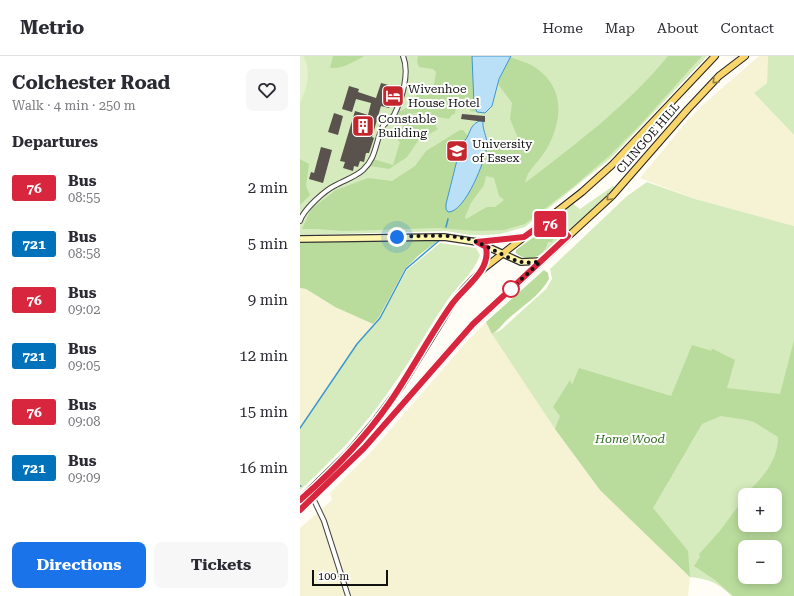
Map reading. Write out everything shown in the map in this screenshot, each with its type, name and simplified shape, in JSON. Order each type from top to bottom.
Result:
[{"type":"main road","name":"CLINGOE HILL","points":[[300,500],[348,453],[376,420],[402,385],[452,304],[483,269],[582,192],[612,165],[715,56]]},
{"type":"main road","name":"CLINGOE HILL","points":[[300,510],[357,456],[384,427],[473,324],[612,196],[688,108],[719,76],[745,56]]},
{"type":"main road","points":[[542,224],[552,224],[558,226],[568,236]]},
{"type":"main road","points":[[300,239],[444,236],[477,242],[524,237]]},
{"type":"main road","points":[[477,242],[521,262],[540,262]]},
{"type":"main road","points":[[483,269],[486,259],[486,247]]},
{"type":"street","points":[[300,221],[304,211],[334,185],[351,178],[362,171],[371,161],[384,125],[393,117],[398,106],[406,73],[406,63],[403,56]]},
{"type":"street","points":[[313,498],[324,521],[348,596]]},
{"type":"shaded area","points":[[759,56],[768,56],[767,83],[754,93],[794,135],[794,226],[695,199],[640,178],[688,120],[706,102]]},
{"type":"shaded area","points":[[300,288],[306,289],[335,307],[373,324],[334,376],[300,428]]},
{"type":"shaded area","points":[[486,322],[555,429],[600,490],[690,577],[688,596],[300,596],[300,528],[332,500],[330,493],[371,452],[462,347]]},
{"type":"green space","name":"University of Essex","points":[[300,56],[707,56],[611,158],[525,227],[500,234],[487,235],[470,235],[446,231],[300,235]]},
{"type":"green space","points":[[300,56],[303,56],[306,61],[308,79],[300,102]]},
{"type":"green space","points":[[333,56],[364,56],[344,66],[330,68]]},
{"type":"green space","points":[[418,56],[472,56],[474,105],[477,112],[470,111],[470,108],[456,107],[455,114],[449,119],[414,113],[408,117],[397,114],[398,110],[401,111],[410,106],[418,92],[425,96],[433,90],[436,72],[433,69],[419,67],[417,62]]},
{"type":"green space","points":[[668,56],[702,56],[640,125],[609,156],[573,187],[525,224],[504,230],[476,231],[437,228],[343,231],[302,229],[311,209],[336,190],[368,178],[392,181],[415,166],[426,151],[460,130],[463,130],[468,136],[467,140],[461,144],[450,185],[446,209],[474,184],[486,151],[518,138],[510,119],[512,103],[498,84],[502,71],[510,57],[533,66],[544,74],[556,94],[558,105],[558,116],[552,139],[544,153],[529,172],[525,183],[600,124],[652,74]],"holes":[[[486,176],[494,178],[499,196],[504,200],[495,207],[487,207],[466,219],[465,217],[471,203],[484,185]]]},
{"type":"green space","points":[[768,56],[794,56],[794,135],[754,93],[767,83]]},
{"type":"green space","points":[[414,114],[437,119],[436,127],[438,129],[418,141],[407,157],[389,169],[370,166],[373,159],[393,165],[400,142],[398,141],[403,126],[401,125]]},
{"type":"green space","points":[[300,159],[309,164],[306,186],[310,195],[300,205]]},
{"type":"green space","points":[[647,182],[695,199],[794,226],[794,596],[732,596],[713,582],[690,577],[600,490],[555,429],[492,334],[501,330],[546,289],[552,279],[550,269],[627,196]]},
{"type":"green space","points":[[613,186],[615,188],[569,231],[561,223],[553,220],[572,203],[580,209]]},
{"type":"green space","points":[[547,227],[557,229],[561,234],[561,237],[540,256],[548,244],[548,239],[544,233],[539,233]]},
{"type":"green space","points":[[539,233],[544,233],[547,236],[553,234],[555,237],[552,242],[548,242],[547,247],[540,255],[526,258],[516,253],[516,250]]},
{"type":"green space","points":[[439,240],[419,255],[405,269],[379,317],[373,324],[335,307],[306,289],[300,288],[300,242]]},
{"type":"green space","points":[[440,243],[476,248],[480,255],[470,273],[451,295],[406,367],[371,416],[325,466],[300,490],[300,428],[357,344],[380,318],[407,270]]},
{"type":"green space","points":[[544,270],[548,273],[549,279],[541,291],[492,334],[486,322]]},
{"type":"green space","name":"Home Wood","points":[[794,340],[794,596],[733,596],[715,580],[694,566],[700,557],[699,554],[719,532],[738,506],[738,532],[782,532],[782,488],[752,488],[765,474],[773,460],[776,453],[778,437],[754,422],[747,420],[721,416],[702,424],[653,508],[688,551],[690,577],[600,490],[555,429],[560,416],[553,407],[570,380],[572,385],[579,368],[671,396],[692,345],[712,351],[711,348],[735,360],[727,388],[780,394]]},
{"type":"water","points":[[472,56],[511,56],[499,79],[492,106],[485,113],[477,112],[474,105]]},
{"type":"water","points":[[483,121],[487,142],[483,162],[468,195],[455,210],[448,212],[446,209],[446,204],[461,144],[467,138],[475,123]]},
{"type":"building","name":"Constable Building","points":[[381,83],[396,87],[394,95],[397,96],[395,100],[392,99],[389,108],[381,106],[372,137],[374,138],[369,153],[366,153],[364,162],[360,161],[358,167],[354,166],[353,171],[343,168],[345,162],[340,161],[355,111],[368,115],[371,103],[356,99],[352,112],[342,109],[349,86],[359,89],[358,92],[376,98]]},
{"type":"building","points":[[334,113],[343,116],[338,135],[328,132]]},
{"type":"building","points":[[462,114],[485,116],[485,122],[461,119]]},
{"type":"building","points":[[321,147],[332,150],[323,183],[309,179],[311,172],[314,173]]},
{"type":"waterway","points":[[446,227],[448,219]]},
{"type":"waterway","points":[[300,428],[357,344],[380,318],[406,269],[441,239]]},
{"type":"bus line","name":"76","points":[[300,500],[348,453],[376,420],[422,354],[452,304],[483,269],[487,254],[486,247],[477,242],[484,240],[508,240],[524,237],[542,224],[552,224],[558,226],[568,236],[473,324],[384,427],[357,456],[300,510]]},
{"type":"place","name":"Wivenhoe House Hotel","points":[[393,96]]},
{"type":"place","name":"Constable Building","points":[[363,126]]},
{"type":"place","name":"University of Essex","points":[[457,151]]},
{"type":"route","points":[[397,237],[444,236],[463,239],[477,242],[482,246],[521,262],[540,262],[511,289]]}]
